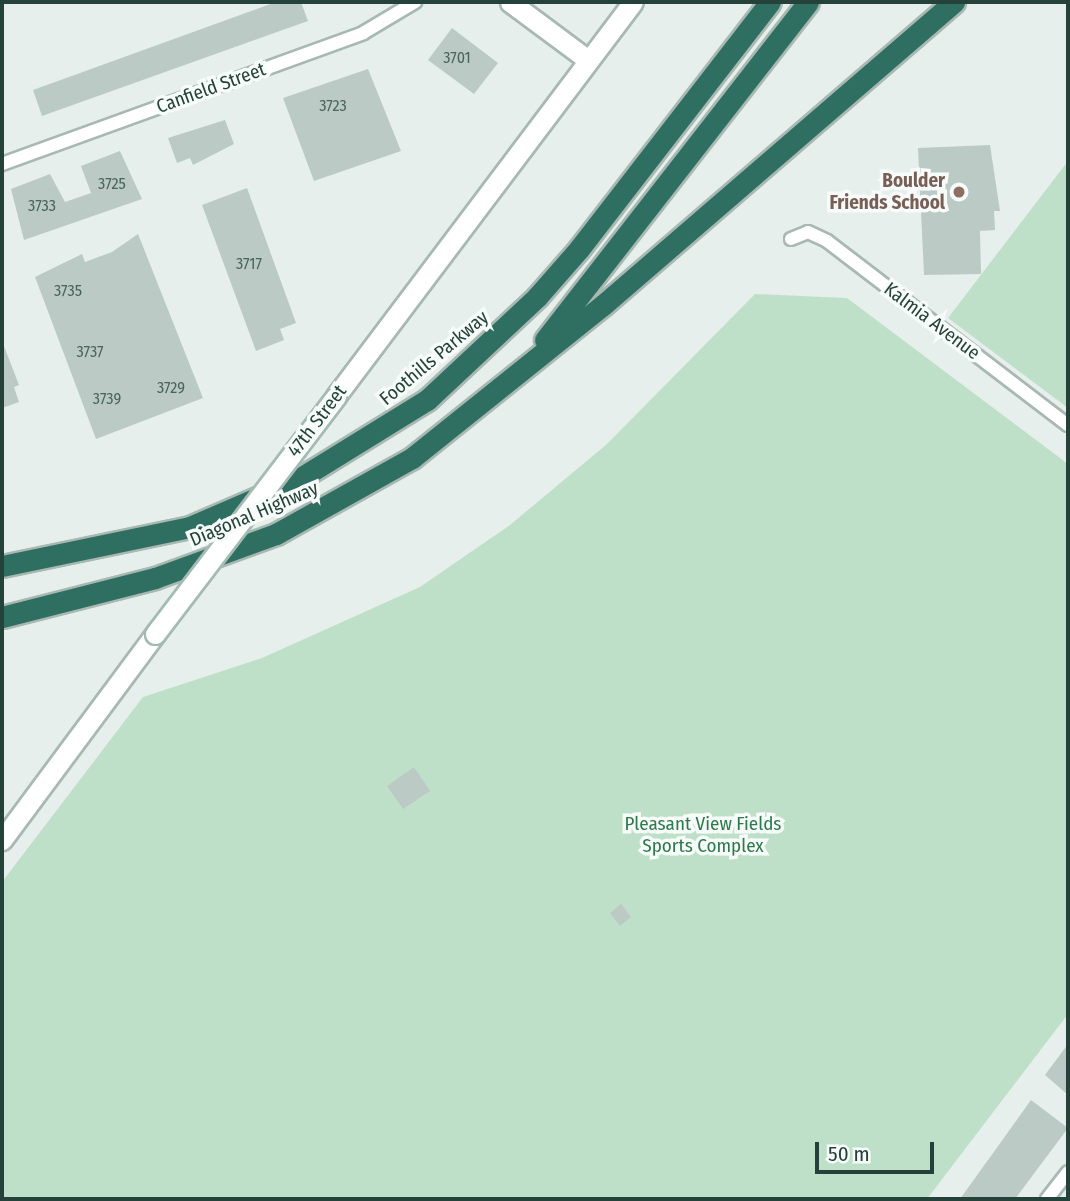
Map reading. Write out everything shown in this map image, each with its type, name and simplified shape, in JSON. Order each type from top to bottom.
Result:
[{"type":"highway","name":"Foothills Parkway","points":[[2,566],[190,527],[294,482],[427,400],[579,249],[770,2]]},
{"type":"highway","points":[[496,393],[583,296],[807,2]]},
{"type":"highway","points":[[496,393],[954,3]]},
{"type":"highway","name":"Diagonal Highway","points":[[2,617],[155,579],[276,534],[366,487],[496,393]]},
{"type":"street","name":"Canfield Street","points":[[2,164],[363,33],[415,2]]},
{"type":"street","points":[[510,2],[588,60]]},
{"type":"street","name":"47th Street","points":[[2,840],[633,2]]},
{"type":"street","name":"Kalmia Avenue","points":[[791,239],[808,232],[827,241],[1068,425]]},
{"type":"street","points":[[1047,1199],[1068,1172]]},
{"type":"green space","points":[[1068,161],[1068,408],[948,318]]},
{"type":"green space","name":"Pleasant View Fields Sports Complex","points":[[755,294],[847,298],[1068,464],[1068,1014],[927,1199],[2,1199],[2,882],[143,697],[262,658],[420,587],[510,525],[607,444]]},
{"type":"building","points":[[276,2],[301,2],[308,21],[42,116],[33,90]]},
{"type":"building","points":[[452,28],[498,63],[474,94],[428,60]]},
{"type":"building","points":[[368,69],[401,151],[314,181],[283,98]]},
{"type":"building","points":[[225,120],[234,144],[193,165],[190,158],[177,163],[168,138]]},
{"type":"building","name":"Boulder Friends School","points":[[990,145],[1000,211],[994,211],[995,230],[980,231],[981,274],[924,275],[918,148]]},
{"type":"building","points":[[120,151],[142,199],[24,240],[11,189],[50,174],[65,202],[91,193],[81,166]]},
{"type":"building","points":[[247,188],[296,323],[280,329],[284,340],[256,351],[202,205]]},
{"type":"building","points":[[138,234],[203,398],[96,439],[35,277],[82,254],[85,262],[112,252]]},
{"type":"building","points":[[2,341],[19,385],[14,387],[19,402],[2,408]]},
{"type":"building","points":[[414,767],[430,791],[403,809],[387,786]]},
{"type":"building","points":[[621,904],[631,917],[620,926],[610,913]]},
{"type":"building","points":[[1068,1044],[1068,1095],[1045,1075]]},
{"type":"building","points":[[1031,1100],[1068,1128],[1015,1199],[960,1199]]},
{"type":"place","name":"Boulder Friends School","points":[[959,192]]}]
